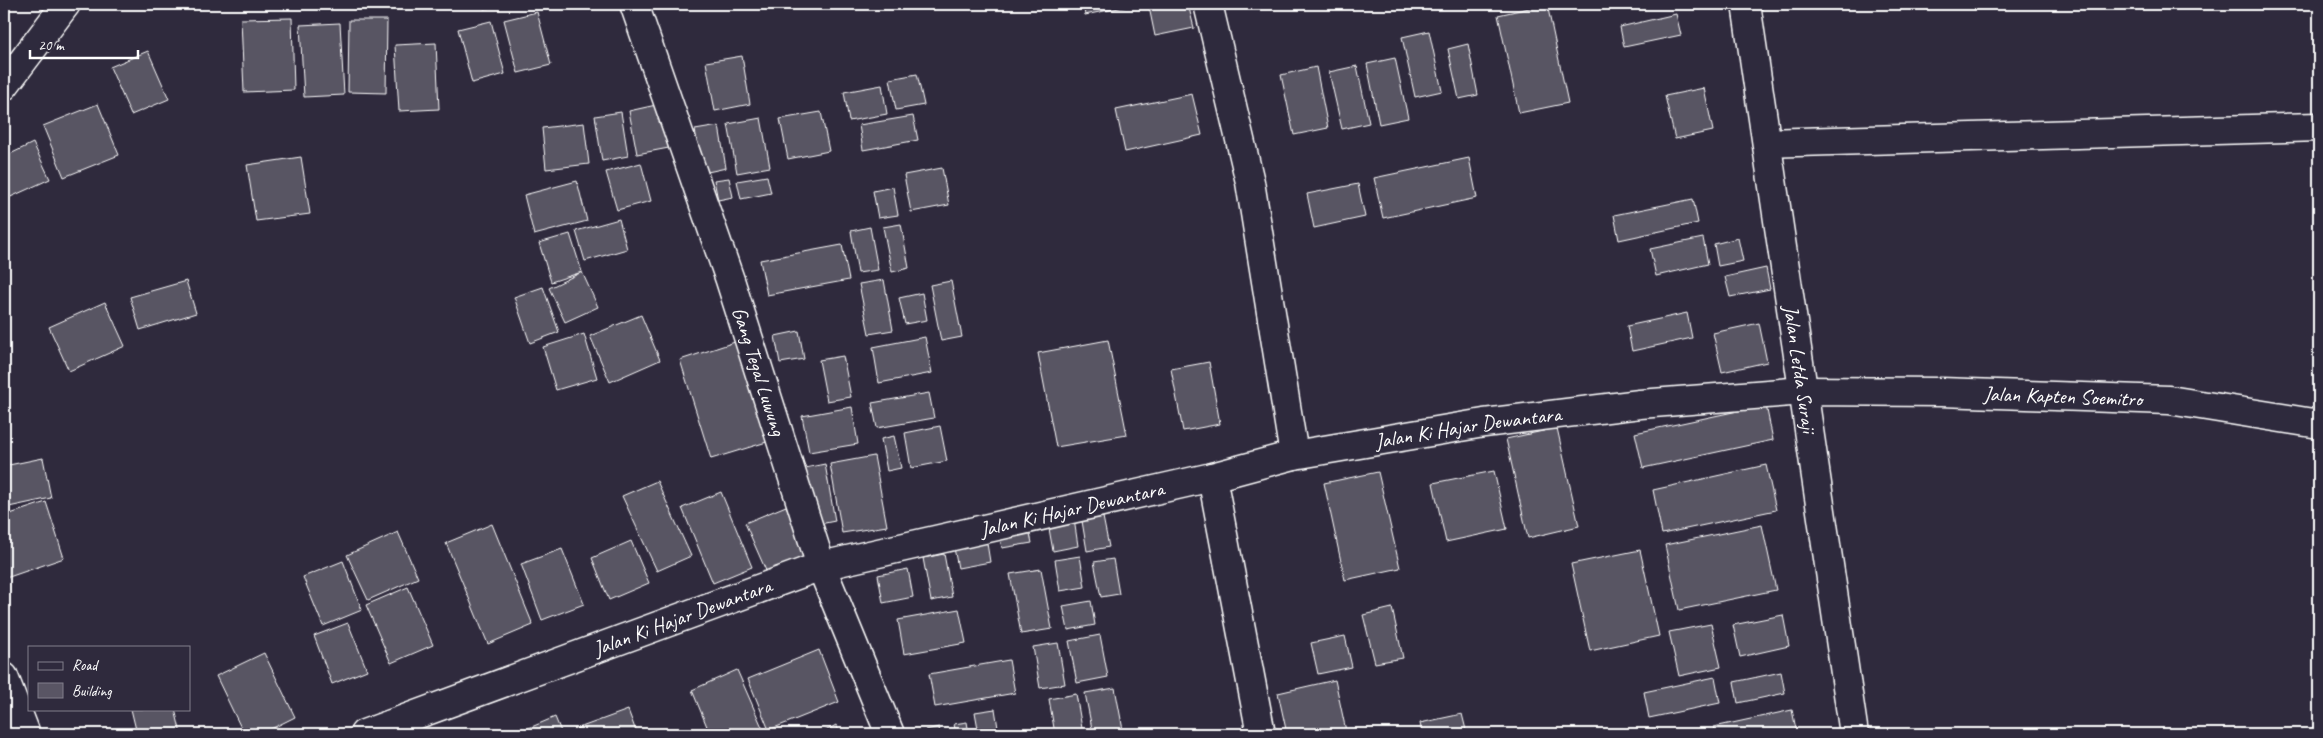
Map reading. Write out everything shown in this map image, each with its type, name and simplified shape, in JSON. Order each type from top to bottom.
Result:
[{"type":"street","points":[[4,86],[66,4]]},
{"type":"street","name":"Gang Tegal Luwung","points":[[634,4],[730,280],[821,566],[890,734]]},
{"type":"street","points":[[1208,4],[1250,182],[1294,455]]},
{"type":"street","name":"Jalan Letda Suraji","points":[[1746,4],[1854,734]]},
{"type":"street","points":[[1767,143],[2319,127]]},
{"type":"street","name":"Jalan Ki Hajar Dewantara","points":[[364,734],[821,566],[1212,477],[1294,455],[1494,421],[1640,404],[1804,391]]},
{"type":"street","name":"Jalan Kapten Soemitro","points":[[1804,391],[1942,392],[2169,400],[2319,424]]},
{"type":"street","points":[[1212,477],[1261,734]]},
{"type":"street","points":[[4,677],[26,734]]},
{"type":"building","points":[[483,4],[506,4],[484,9]]},
{"type":"building","points":[[1083,4],[1138,4],[1085,15]]},
{"type":"building","points":[[1163,4],[1188,4],[1194,28],[1155,36],[1149,7]]},
{"type":"building","points":[[1547,4],[1568,103],[1519,113],[1498,15]]},
{"type":"building","points":[[1620,4],[1643,4],[1621,9]]},
{"type":"building","points":[[537,12],[551,65],[518,73],[504,20]]},
{"type":"building","points":[[1676,14],[1681,35],[1624,47],[1620,27]]},
{"type":"building","points":[[292,18],[294,90],[244,92],[241,19]]},
{"type":"building","points":[[349,20],[387,20],[386,93],[348,92]]},
{"type":"building","points":[[491,21],[505,74],[472,83],[458,29]]},
{"type":"building","points":[[340,23],[344,95],[304,97],[300,25]]},
{"type":"building","points":[[1429,31],[1442,91],[1415,97],[1402,37]]},
{"type":"building","points":[[436,43],[439,109],[399,111],[395,45]]},
{"type":"building","points":[[1468,44],[1478,95],[1459,99],[1448,49]]},
{"type":"building","points":[[148,51],[169,99],[131,115],[110,67]]},
{"type":"building","points":[[742,56],[750,104],[715,111],[706,62]]},
{"type":"building","points":[[1395,58],[1408,118],[1379,124],[1367,64]]},
{"type":"building","points":[[1357,66],[1369,123],[1342,129],[1329,72]]},
{"type":"building","points":[[1316,67],[1328,128],[1294,135],[1281,75]]},
{"type":"building","points":[[917,74],[924,105],[896,110],[890,79]]},
{"type":"building","points":[[882,85],[887,114],[849,121],[844,92]]},
{"type":"building","points":[[1704,88],[1713,131],[1675,139],[1665,96]]},
{"type":"building","points":[[1192,94],[1202,135],[1125,152],[1116,110]]},
{"type":"building","points":[[665,103],[674,147],[637,154],[629,111]]},
{"type":"building","points":[[98,104],[119,155],[64,177],[43,126]]},
{"type":"building","points":[[621,112],[628,156],[602,161],[595,116]]},
{"type":"building","points":[[821,112],[829,151],[788,159],[780,119]]},
{"type":"building","points":[[913,116],[918,140],[863,150],[859,125]]},
{"type":"building","points":[[761,118],[770,167],[737,173],[728,124]]},
{"type":"building","points":[[584,123],[589,164],[546,169],[542,128]]},
{"type":"building","points":[[719,126],[726,168],[703,173],[695,130]]},
{"type":"building","points":[[33,143],[50,179],[4,200],[4,157]]},
{"type":"building","points":[[301,157],[310,214],[256,221],[247,165]]},
{"type":"building","points":[[1469,158],[1477,198],[1383,218],[1374,178]]},
{"type":"building","points":[[641,163],[651,201],[617,210],[606,172]]},
{"type":"building","points":[[942,168],[949,205],[911,212],[904,175]]},
{"type":"building","points":[[767,176],[771,193],[741,199],[737,181]]},
{"type":"building","points":[[729,178],[733,197],[718,200],[714,180]]},
{"type":"building","points":[[577,181],[587,221],[534,235],[524,195]]},
{"type":"building","points":[[1358,184],[1365,217],[1314,228],[1307,194]]},
{"type":"building","points":[[893,187],[898,215],[878,218],[873,191]]},
{"type":"building","points":[[1693,199],[1698,223],[1619,240],[1614,215]]},
{"type":"building","points":[[619,219],[627,249],[585,261],[576,231]]},
{"type":"building","points":[[901,224],[909,268],[892,272],[883,227]]},
{"type":"building","points":[[870,227],[878,270],[858,273],[851,231]]},
{"type":"building","points":[[570,234],[582,272],[551,282],[539,243]]},
{"type":"building","points":[[1703,238],[1708,264],[1656,276],[1650,249]]},
{"type":"building","points":[[1738,238],[1743,261],[1718,266],[1714,244]]},
{"type":"building","points":[[842,245],[849,280],[767,295],[760,260]]},
{"type":"building","points":[[1766,268],[1770,289],[1730,297],[1725,277]]},
{"type":"building","points":[[582,272],[598,307],[565,322],[549,288]]},
{"type":"building","points":[[884,280],[893,330],[869,334],[859,284]]},
{"type":"building","points":[[186,281],[196,313],[140,330],[130,297]]},
{"type":"building","points":[[951,281],[962,337],[941,341],[930,285]]},
{"type":"building","points":[[543,287],[559,332],[530,343],[514,297]]},
{"type":"building","points":[[922,293],[927,320],[905,324],[899,298]]},
{"type":"building","points":[[105,302],[125,346],[69,371],[49,327]]},
{"type":"building","points":[[1687,313],[1692,338],[1632,351],[1627,326]]},
{"type":"building","points":[[641,315],[660,360],[610,382],[590,336]]},
{"type":"building","points":[[1759,323],[1767,362],[1722,372],[1713,333]]},
{"type":"building","points":[[799,331],[804,359],[780,363],[775,336]]},
{"type":"building","points":[[584,334],[597,378],[556,390],[543,347]]},
{"type":"building","points":[[925,337],[932,373],[879,383],[873,347]]},
{"type":"building","points":[[1108,340],[1127,435],[1056,447],[1038,353]]},
{"type":"building","points":[[738,341],[770,441],[711,459],[680,360]]},
{"type":"building","points":[[843,356],[851,397],[827,401],[819,360]]},
{"type":"building","points":[[1209,362],[1220,424],[1183,431],[1171,369]]},
{"type":"building","points":[[929,393],[934,418],[877,428],[872,403]]},
{"type":"building","points":[[1766,405],[1773,440],[1643,468],[1635,433]]},
{"type":"building","points":[[852,407],[858,444],[809,452],[802,416]]},
{"type":"building","points":[[940,426],[947,461],[911,468],[905,433]]},
{"type":"building","points":[[1557,428],[1579,526],[1528,538],[1506,439]]},
{"type":"building","points":[[894,436],[901,468],[887,471],[881,439]]},
{"type":"building","points":[[874,456],[887,526],[842,533],[830,464]]},
{"type":"building","points":[[43,458],[51,498],[4,508],[4,466]]},
{"type":"building","points":[[825,464],[835,521],[815,525],[805,468]]},
{"type":"building","points":[[1766,465],[1776,510],[1662,534],[1653,490]]},
{"type":"building","points":[[1494,471],[1507,529],[1446,542],[1433,483]]},
{"type":"building","points":[[1378,472],[1400,568],[1345,580],[1324,483]]},
{"type":"building","points":[[657,481],[691,556],[657,571],[622,496]]},
{"type":"building","points":[[721,492],[752,567],[713,583],[682,508]]},
{"type":"building","points":[[46,502],[64,558],[6,578],[4,572],[4,516]]},
{"type":"building","points":[[786,506],[807,555],[767,573],[745,523]]},
{"type":"building","points":[[1103,517],[1109,547],[1087,551],[1082,521]]},
{"type":"building","points":[[1074,519],[1078,546],[1053,551],[1048,523]]},
{"type":"building","points":[[492,524],[533,625],[488,644],[446,543]]},
{"type":"building","points":[[1762,525],[1776,590],[1679,610],[1665,545]]},
{"type":"building","points":[[1029,529],[1032,543],[1002,548],[999,534]]},
{"type":"building","points":[[398,532],[418,578],[368,600],[347,555]]},
{"type":"building","points":[[986,537],[990,562],[958,568],[953,543]]},
{"type":"building","points":[[631,541],[649,583],[609,600],[592,558]]},
{"type":"building","points":[[562,549],[584,604],[542,620],[521,564]]},
{"type":"building","points":[[1640,550],[1659,636],[1590,651],[1571,564]]},
{"type":"building","points":[[944,554],[952,597],[931,601],[923,558]]},
{"type":"building","points":[[1080,556],[1085,587],[1060,591],[1055,560]]},
{"type":"building","points":[[1113,559],[1119,594],[1101,597],[1094,562]]},
{"type":"building","points":[[343,561],[362,610],[323,626],[303,577]]},
{"type":"building","points":[[908,569],[913,597],[883,603],[878,575]]},
{"type":"building","points":[[1041,569],[1052,629],[1021,634],[1010,574]]},
{"type":"building","points":[[408,587],[433,645],[391,663],[366,605]]},
{"type":"building","points":[[1091,601],[1095,625],[1068,630],[1063,606]]},
{"type":"building","points":[[1392,608],[1403,658],[1375,663],[1363,615]]},
{"type":"building","points":[[959,609],[966,643],[904,654],[898,620]]},
{"type":"building","points":[[1783,615],[1789,646],[1740,657],[1733,625]]},
{"type":"building","points":[[348,623],[367,670],[332,684],[314,636]]},
{"type":"building","points":[[1711,624],[1721,667],[1679,676],[1669,632]]},
{"type":"building","points":[[1100,635],[1108,677],[1077,683],[1069,641]]},
{"type":"building","points":[[1345,636],[1352,667],[1318,674],[1311,643]]},
{"type":"building","points":[[1058,643],[1065,684],[1040,688],[1033,647]]},
{"type":"building","points":[[819,650],[839,702],[769,730],[748,679]]},
{"type":"building","points":[[264,653],[295,717],[261,734],[244,734],[216,676]]},
{"type":"building","points":[[1009,660],[1015,693],[935,707],[929,674]]},
{"type":"building","points":[[737,670],[765,734],[710,734],[692,690]]},
{"type":"building","points":[[1781,672],[1785,693],[1738,703],[1734,682]]},
{"type":"building","points":[[1715,677],[1720,703],[1649,718],[1644,692]]},
{"type":"building","points":[[1335,680],[1346,731],[1332,734],[1287,734],[1278,693]]},
{"type":"building","points":[[1115,688],[1123,730],[1093,734],[1085,693]]},
{"type":"building","points":[[1076,694],[1083,734],[1055,734],[1049,699]]},
{"type":"building","points":[[995,709],[999,734],[979,734],[975,712]]},
{"type":"building","points":[[131,710],[175,710],[181,734],[137,734]]},
{"type":"building","points":[[628,710],[637,734],[578,734],[576,729]]},
{"type":"building","points":[[1792,710],[1797,734],[1716,734],[1714,727]]},
{"type":"building","points":[[1462,714],[1467,734],[1422,734],[1420,723]]},
{"type":"building","points":[[555,717],[562,734],[515,734]]},
{"type":"building","points":[[967,722],[969,734],[956,734],[954,724]]},
{"type":"building","points":[[836,725],[841,734],[820,734]]},
{"type":"building","points":[[939,727],[940,734],[927,734],[926,730]]}]
